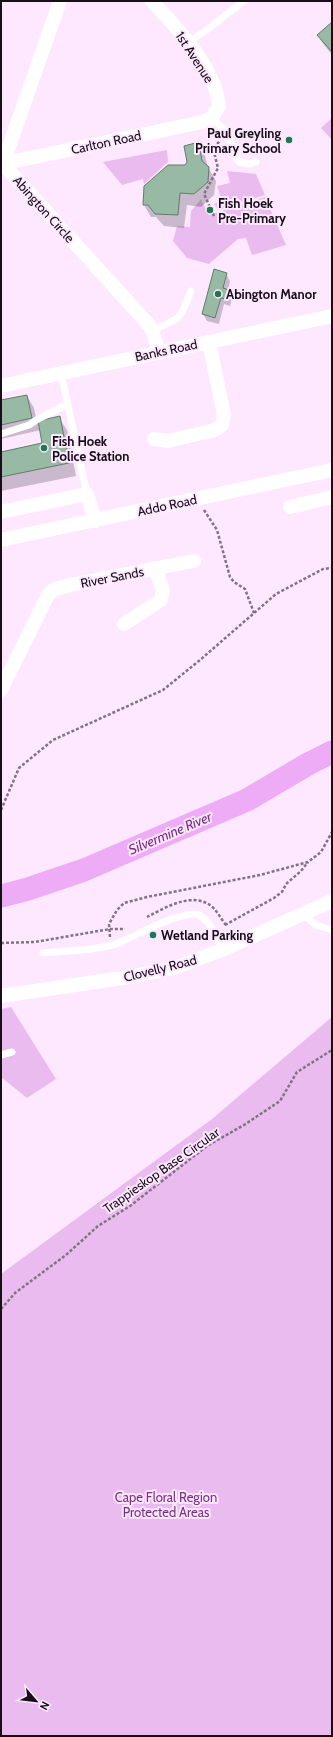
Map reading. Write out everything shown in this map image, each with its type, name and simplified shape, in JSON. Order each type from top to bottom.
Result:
[{"type":"street","name":"Abington Circle","points":[[60,1],[2,164],[152,330],[159,352]]},
{"type":"street","name":"1st Avenue","points":[[152,1],[188,42],[210,77],[215,88],[219,106],[211,119]]},
{"type":"street","name":"Carlton Road","points":[[2,164],[211,119]]},
{"type":"street","name":"Banks Road","points":[[1,386],[332,316]]},
{"type":"street","points":[[154,439],[168,441],[215,430],[222,425],[224,415],[209,342]]},
{"type":"street","name":"Addo Road","points":[[1,540],[332,470]]},
{"type":"street","points":[[1,512],[87,494],[94,521]]},
{"type":"street","points":[[290,507],[332,497]]},
{"type":"street","name":"River Sands","points":[[1,690],[48,595],[53,590],[70,585],[194,561]]},
{"type":"street","name":"River Sands","points":[[124,624],[161,600],[163,590],[155,568]]},
{"type":"street","name":"Clovelly Road","points":[[1,996],[174,968],[222,950],[332,900]]},
{"type":"lane","points":[[188,42],[204,32],[244,1]]},
{"type":"lane","points":[[211,119],[219,124],[228,134],[235,156],[239,162],[249,164],[256,162]]},
{"type":"lane","points":[[152,330],[174,322],[178,319],[182,314],[191,291]]},
{"type":"lane","points":[[61,373],[87,494]]},
{"type":"lane","points":[[1,434],[29,425],[68,404]]},
{"type":"lane","points":[[43,953],[111,946],[147,930],[195,914],[202,918],[214,934],[222,950]]},
{"type":"lane","points":[[303,914],[316,925],[332,930]]},
{"type":"lane","points":[[1,1055],[12,1052]]},
{"type":"path","points":[[203,150],[213,148],[228,134]]},
{"type":"path","points":[[213,148],[218,168],[204,194],[214,216]]},
{"type":"path","points":[[202,498],[204,511],[217,530],[230,577],[234,582],[246,589],[254,613]]},
{"type":"path","points":[[1,810],[19,768],[53,740],[162,690],[276,594],[323,569],[332,568]]},
{"type":"path","points":[[214,934],[282,892],[286,884],[301,871],[308,862],[321,852],[332,832]]},
{"type":"path","points":[[111,946],[109,924],[117,910],[124,903],[250,878],[308,862]]},
{"type":"path","points":[[1,943],[35,942],[110,929]]},
{"type":"path","name":"Trappieskop Base Circular","points":[[1,1310],[15,1293],[66,1255],[98,1226],[130,1206],[206,1146],[244,1125],[280,1101],[297,1072],[332,1050]]},
{"type":"green space","points":[[332,118],[332,140],[321,128]]},
{"type":"green space","points":[[167,150],[168,162],[144,184],[143,179],[122,185],[103,162]]},
{"type":"green space","points":[[227,171],[256,174],[265,195],[218,210],[214,204],[222,201],[217,186],[230,183]]},
{"type":"green space","points":[[265,197],[286,245],[252,255],[246,238],[238,239],[209,264],[187,258],[173,241],[177,226],[190,227],[191,211],[201,199],[209,215]]},
{"type":"green space","points":[[11,1007],[56,1079],[27,1098],[1,1077],[1,1009]]},
{"type":"green space","name":"Cape Floral Region Protected Areas","points":[[332,1017],[332,1736],[1,1736],[1,1274],[212,1119]]},
{"type":"building","points":[[332,22],[332,52],[317,35]]},
{"type":"building","points":[[199,142],[202,161],[209,167],[208,182],[194,194],[180,193],[178,215],[155,214],[148,205],[143,205],[144,186],[168,165],[185,165],[187,162],[184,146]]},
{"type":"building","name":"Abington Manor","points":[[214,269],[227,273],[223,288],[229,290],[226,299],[221,298],[215,318],[202,314]]},
{"type":"building","name":"Fish Hoek Police Station","points":[[27,395],[32,418],[1,425],[1,400]]},
{"type":"building","name":"Fish Hoek Police Station","points":[[60,416],[69,463],[1,477],[1,452],[42,443],[38,421]]},
{"type":"waterway","name":"Silvermine River","points":[[1,896],[28,889],[84,870],[247,800],[308,764],[332,752]]},
{"type":"place","name":"Paul Greyling Primary School","points":[[289,140]]},
{"type":"place","name":"Fish Hoek Pre-Primary","points":[[210,210]]},
{"type":"place","name":"Abington Manor","points":[[218,294]]},
{"type":"place","name":"Fish Hoek Police Station","points":[[44,448]]},
{"type":"place","name":"Wetland Parking","points":[[153,935]]}]
